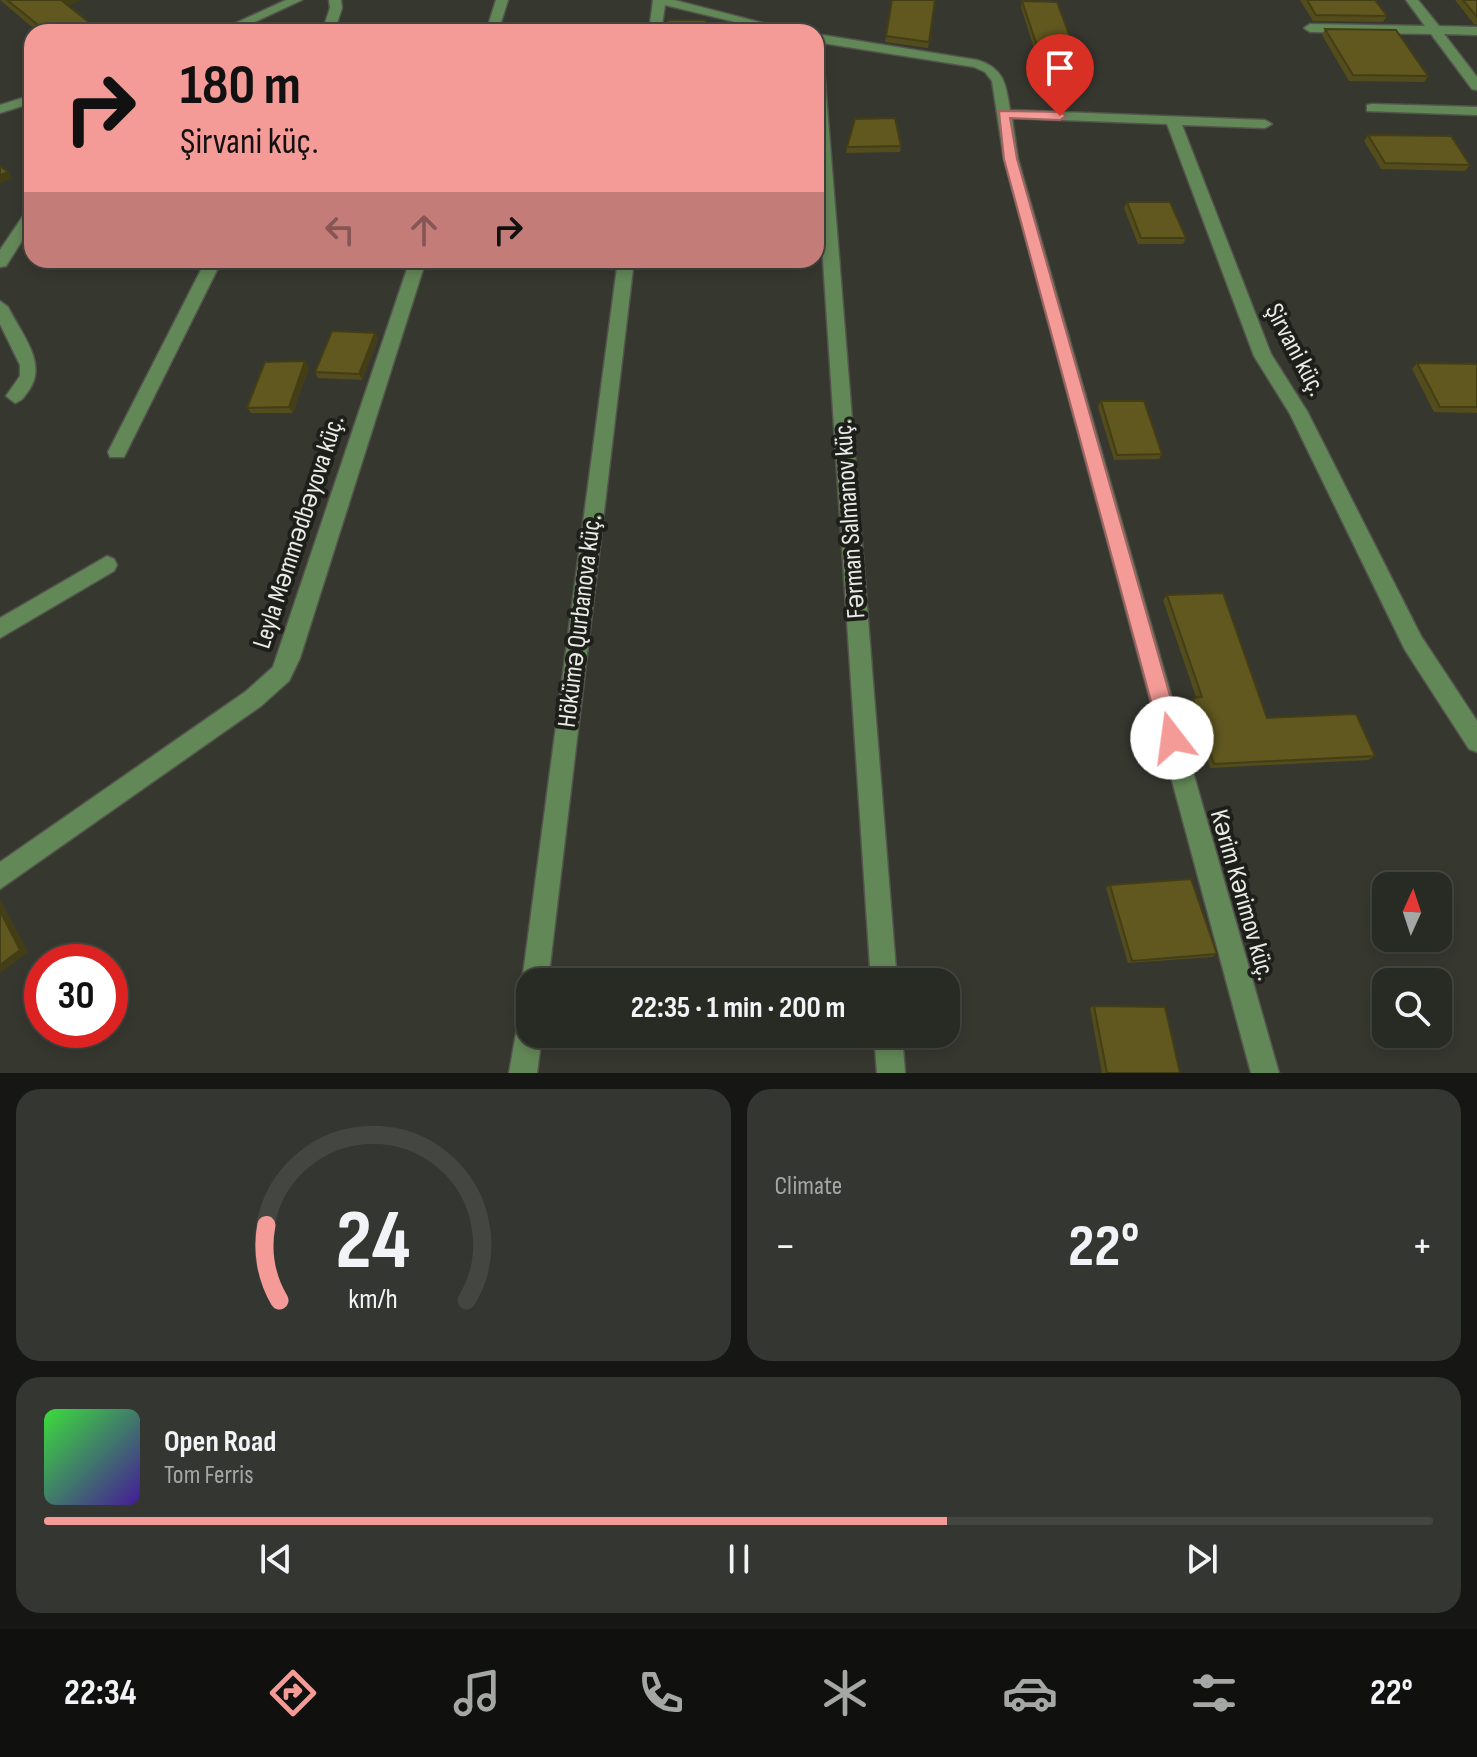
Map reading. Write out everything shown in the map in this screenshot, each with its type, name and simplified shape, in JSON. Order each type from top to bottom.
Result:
[{"type":"street","points":[[240,24],[296,0]]},
{"type":"street","points":[[331,24],[336,8],[335,0]]},
{"type":"street","points":[[494,24],[502,0]]},
{"type":"street","points":[[656,24],[659,0],[759,24]]},
{"type":"street","points":[[1412,0],[1477,86]]},
{"type":"street","points":[[1310,28],[1477,31]]},
{"type":"street","name":"Kərim Kərimov küç.","points":[[824,39],[977,64],[990,69],[999,80],[1011,159],[1265,1073]]},
{"type":"street","points":[[0,109],[24,102]]},
{"type":"street","points":[[1372,108],[1477,111]]},
{"type":"street","points":[[1003,114],[1265,124]]},
{"type":"street","name":"Şirvani küç.","points":[[1173,120],[1263,356],[1298,411],[1413,643],[1477,741]]},
{"type":"street","name":"Fərman Salmanov küç.","points":[[824,165],[883,968]]},
{"type":"street","points":[[0,262],[24,225]]},
{"type":"street","points":[[117,452],[210,268]]},
{"type":"street","name":"Leyla Məmmədbəyova küç.","points":[[0,877],[253,699],[281,674],[289,658],[415,268]]},
{"type":"street","name":"Hökümə Qurbanova küç.","points":[[537,968],[625,268]]},
{"type":"street","points":[[0,307],[29,365],[29,377],[15,396]]},
{"type":"street","points":[[0,629],[107,565]]},
{"type":"street","points":[[523,1073],[526,1048]]},
{"type":"street","points":[[889,1048],[891,1073]]},
{"type":"building","points":[[7,0],[61,0],[91,24],[37,24]]},
{"type":"building","points":[[892,0],[935,0],[929,42],[886,36]]},
{"type":"building","points":[[1307,0],[1375,0],[1387,16],[1316,15]]},
{"type":"building","points":[[1463,0],[1477,0],[1477,17]]},
{"type":"building","points":[[1022,1],[1057,2],[1083,72],[1041,62],[1044,55],[1040,55]]},
{"type":"building","points":[[668,20],[706,20],[706,24],[668,24]]},
{"type":"building","points":[[1325,29],[1396,30],[1428,76],[1353,75]]},
{"type":"building","points":[[895,118],[901,146],[847,147],[855,119]]},
{"type":"building","points":[[1368,135],[1451,136],[1470,165],[1385,163]]},
{"type":"building","points":[[1127,202],[1170,202],[1186,238],[1141,238]]},
{"type":"building","points":[[332,331],[375,333],[359,374],[315,372]]},
{"type":"building","points":[[305,361],[289,407],[247,408],[265,362]]},
{"type":"building","points":[[1417,363],[1477,364],[1477,407],[1440,407]]},
{"type":"building","points":[[1101,401],[1144,401],[1162,454],[1117,455]]},
{"type":"building","points":[[1223,593],[1267,718],[1356,714],[1375,756],[1214,764],[1193,698],[1202,697],[1167,595]]},
{"type":"building","points":[[1191,879],[1217,954],[1132,961],[1110,885]]},
{"type":"building","points":[[0,911],[20,950],[0,965]]},
{"type":"building","points":[[1094,1006],[1165,1007],[1180,1073],[1107,1073]]},
{"type":"route","points":[[1060,116],[1003,114],[1011,159],[1172,738]]}]
